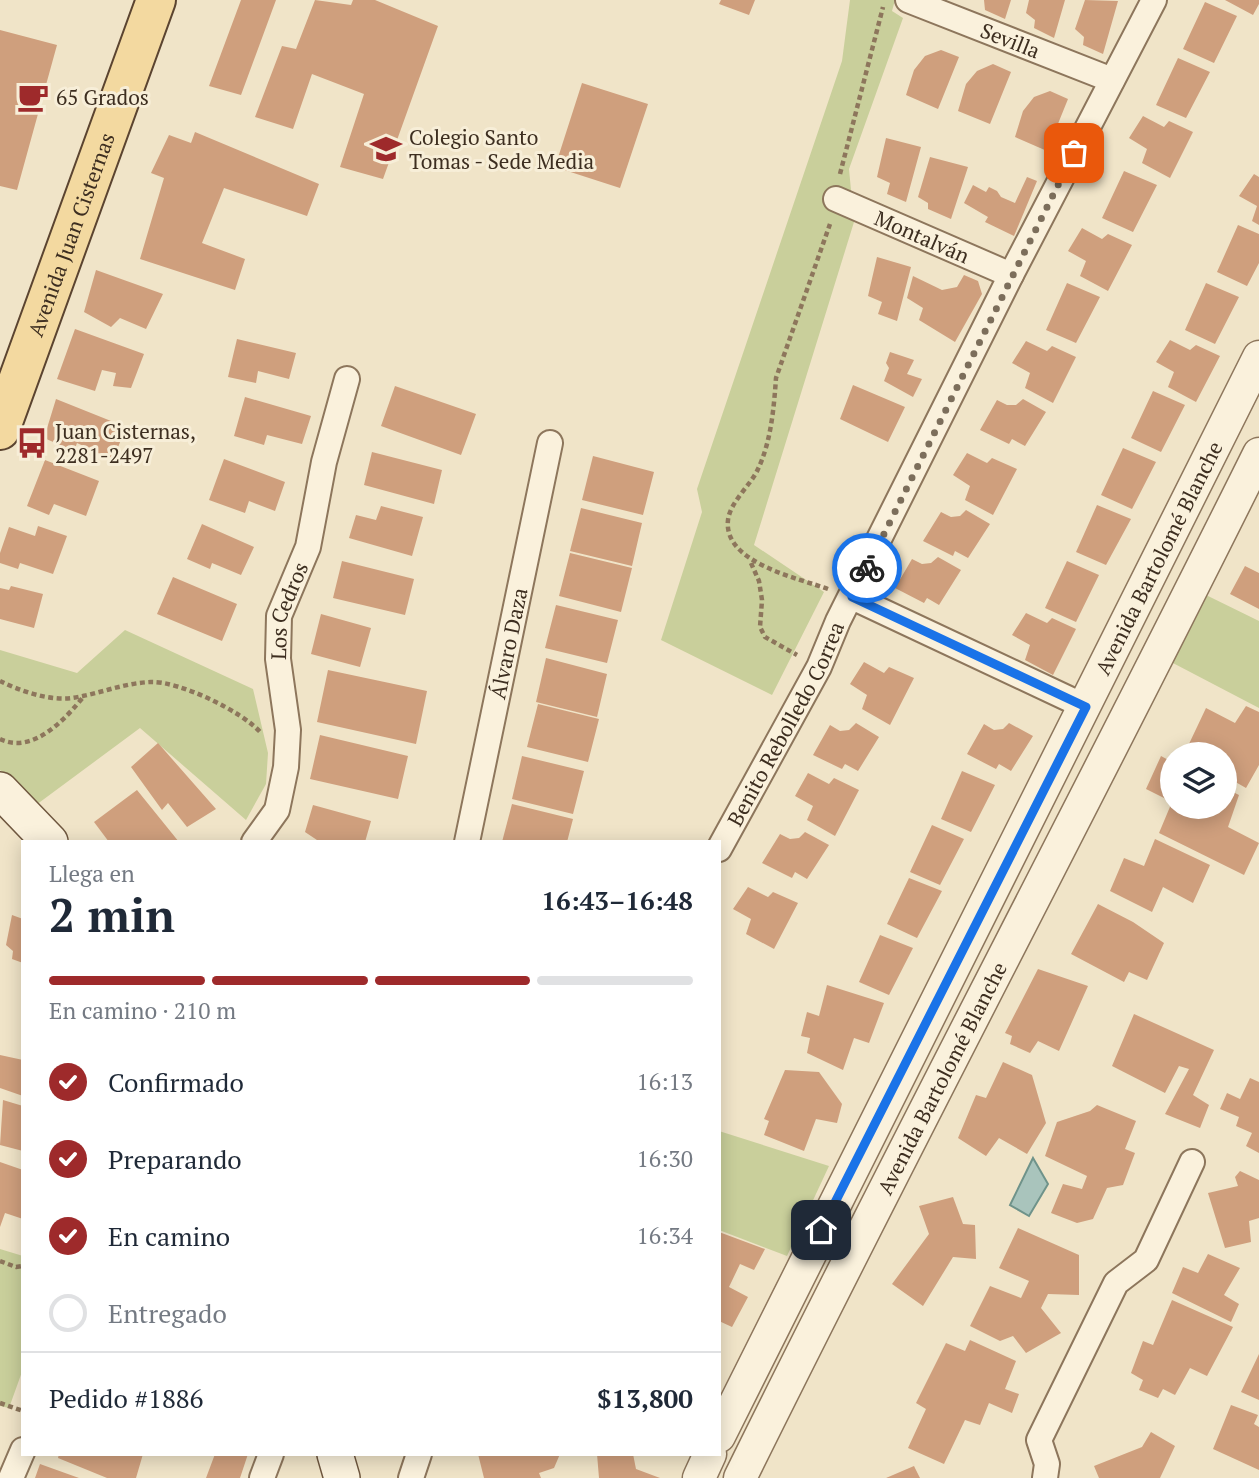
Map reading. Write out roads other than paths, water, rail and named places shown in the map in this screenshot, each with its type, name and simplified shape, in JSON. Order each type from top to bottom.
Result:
[{"type":"main road","name":"Avenida Juan Cisternas","points":[[0,430],[156,0]]},
{"type":"main road","points":[[0,790],[48,840]]},
{"type":"main road","points":[[336,1456],[342,1478]]},
{"type":"street","name":"Sevilla","points":[[908,0],[1112,80]]},
{"type":"street","name":"Benito Rebolledo Correa","points":[[721,845],[819,667],[838,621],[1011,275],[1154,0]]},
{"type":"street","name":"Montalván","points":[[836,199],[1011,275]]},
{"type":"street","name":"Avenida Bartolomé Blanche","points":[[721,1432],[1259,357]]},
{"type":"street","name":"Los Cedros","points":[[255,840],[277,810],[286,767],[288,730],[278,659],[279,616],[308,547],[324,462],[347,379]]},
{"type":"street","name":"Álvaro Daza","points":[[467,840],[550,443]]},
{"type":"street","name":"Avenida Bartolomé Blanche","points":[[740,1478],[842,1270],[1137,701],[1259,454]]},
{"type":"street","points":[[852,597],[1086,707]]},
{"type":"street","points":[[1045,1478],[1047,1464],[1038,1440],[1116,1283],[1146,1260],[1192,1162]]},
{"type":"street","points":[[808,1255],[842,1270]]},
{"type":"street","points":[[10,1478],[21,1454]]},
{"type":"street","points":[[262,1478],[270,1456]]},
{"type":"street","points":[[411,1478],[418,1456]]},
{"type":"street","points":[[699,1478],[709,1456]]},
{"type":"water","points":[[1033,1158],[1048,1184],[1029,1216],[1010,1205]]},
{"type":"place","name":"65 Grados","points":[[33,97]]},
{"type":"place","name":"Colegio Santo Tomas - Sede Media","points":[[386,149]]},
{"type":"place","name":"Juan Cisternas, 2281-2497","points":[[32,443]]}]
